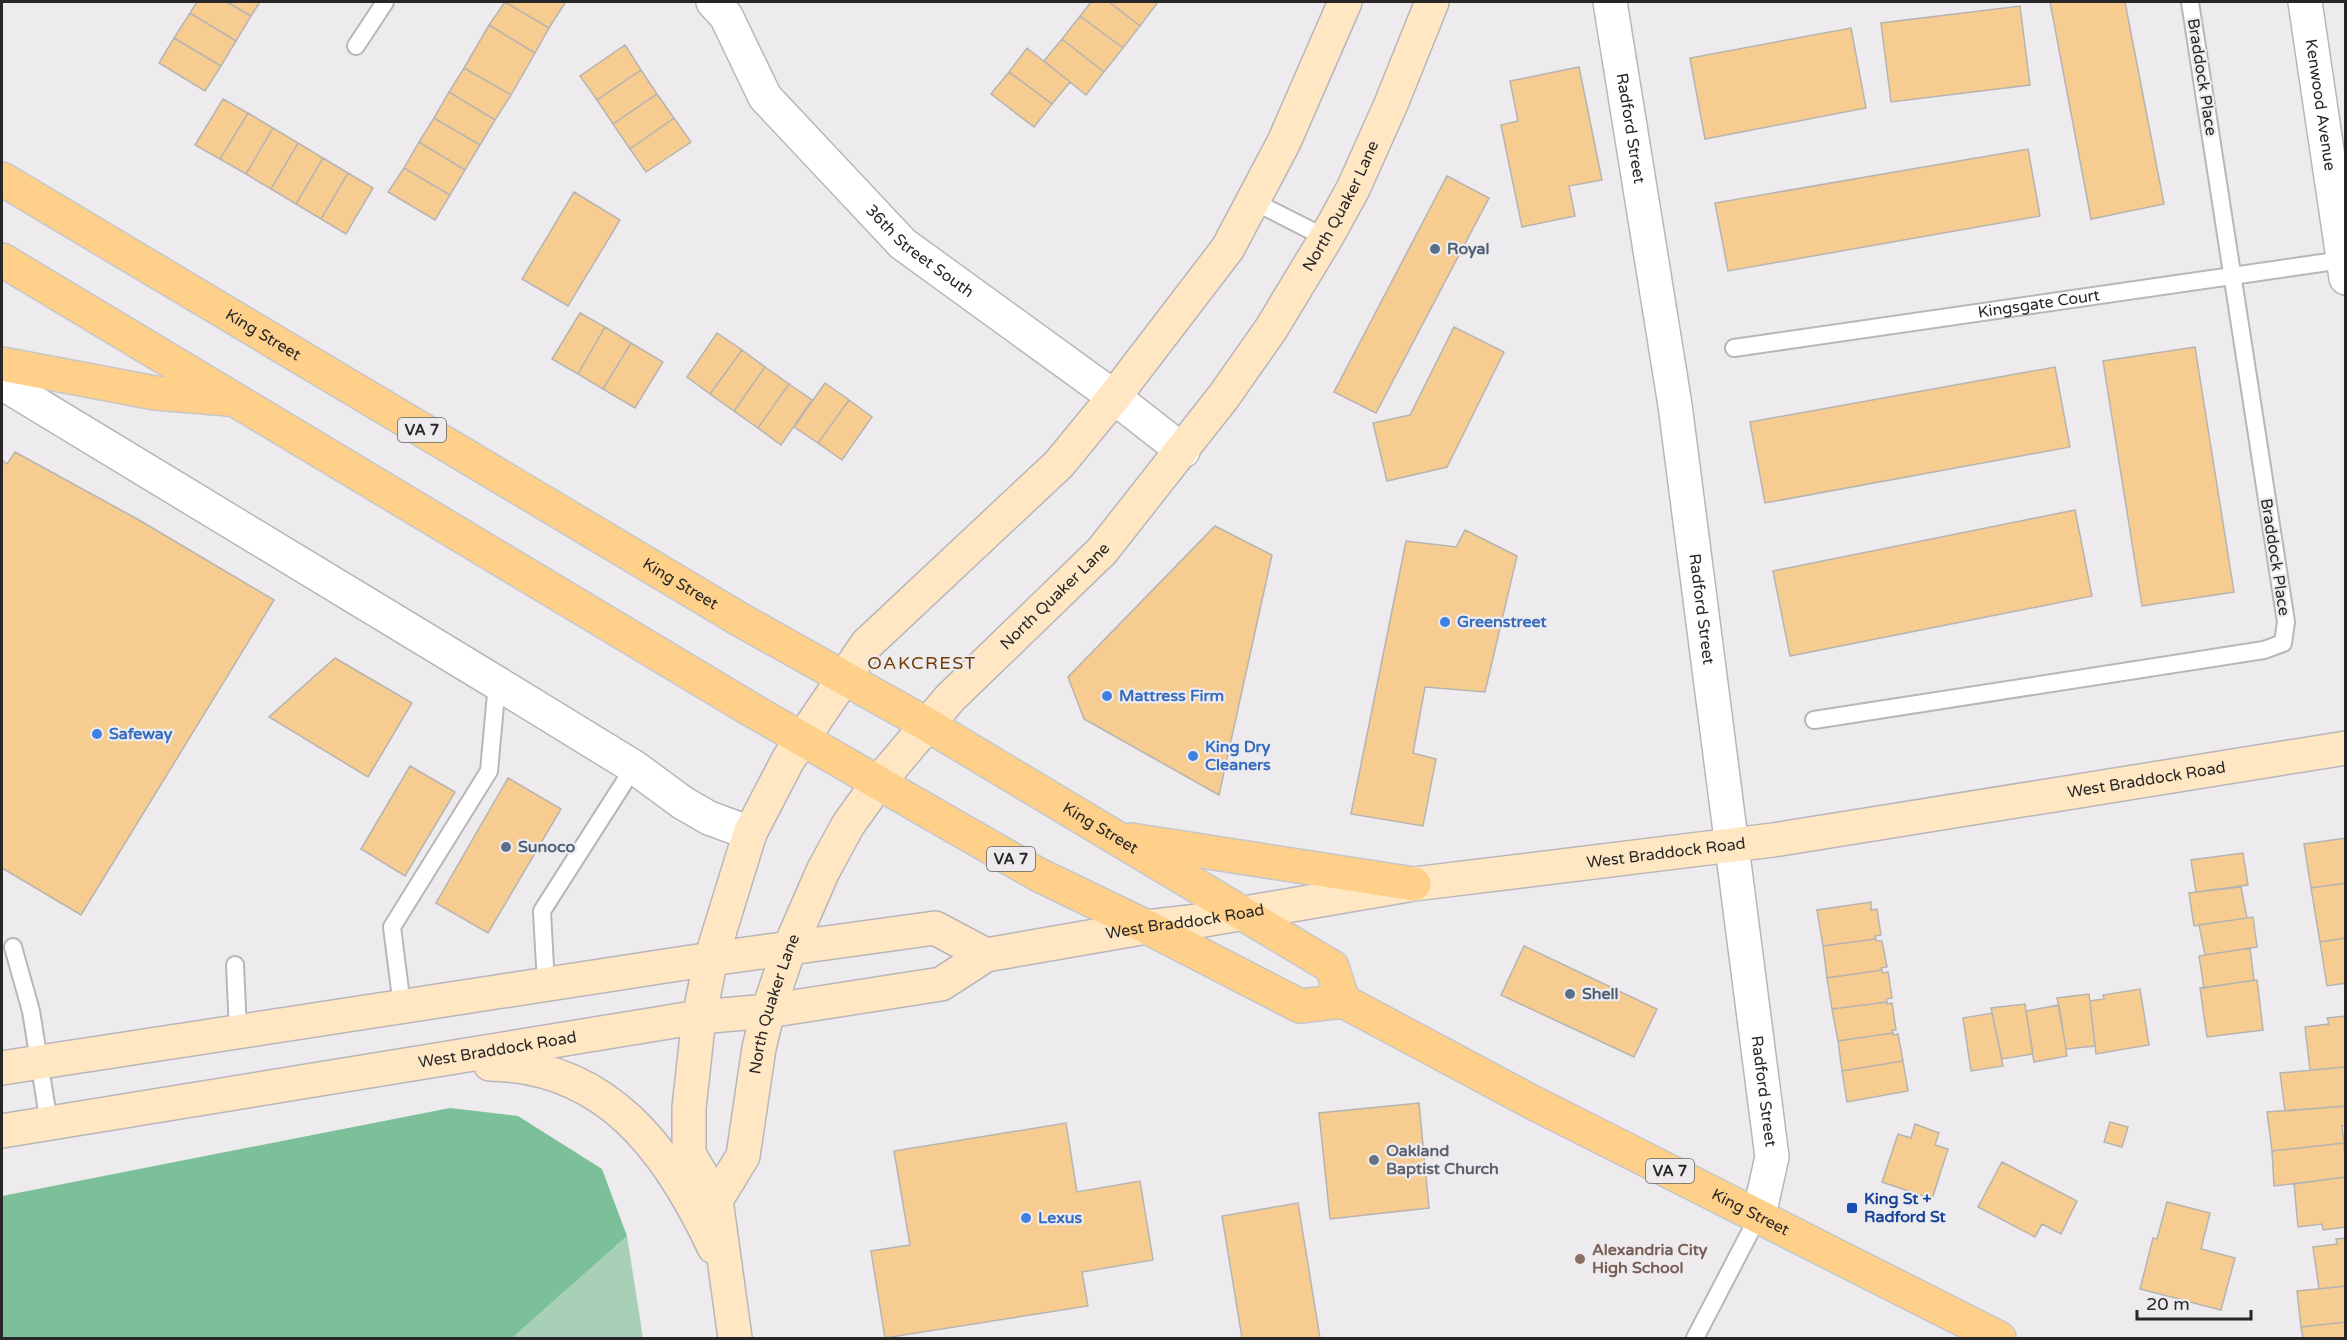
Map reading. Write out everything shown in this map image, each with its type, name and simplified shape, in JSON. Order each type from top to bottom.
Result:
[{"type":"main road","points":[[735,1338],[716,1200],[689,1154],[689,1108],[699,1017],[711,959],[750,833],[788,760],[867,644],[1059,464],[1114,397],[1228,248],[1284,142],[1345,2]]},
{"type":"main road","name":"North Quaker Lane","points":[[716,1200],[742,1156],[759,1048],[768,1011],[789,949],[823,871],[848,825],[878,783],[950,698],[1102,551],[1183,451],[1271,329],[1353,189],[1391,104],[1432,2]]},
{"type":"main road","name":"King Street","points":[[2,179],[728,613],[928,725],[1332,967],[1343,1001],[1528,1100],[1999,1338]]},
{"type":"main road","name":"VA 7","points":[[2,260],[802,739],[1039,875],[1147,927],[1300,1006],[1343,1001]]},
{"type":"main road","points":[[2,364],[155,393],[234,400]]},
{"type":"main road","name":"West Braddock Road","points":[[2,1131],[699,1017],[768,1011],[940,984],[986,955],[1147,927],[1414,884],[1733,846],[2346,748]]},
{"type":"main road","points":[[1118,838],[1414,884]]},
{"type":"main road","points":[[2,1068],[711,959],[935,928],[986,955]]},
{"type":"main road","points":[[409,1066],[513,1064],[544,1070],[590,1089],[612,1104],[635,1125],[676,1176],[726,1273]]},
{"type":"street","name":"Radford Street","points":[[1610,2],[1675,405],[1772,1158],[1759,1215]]},
{"type":"street","name":"Kenwood Avenue","points":[[2305,2],[2344,269]]},
{"type":"street","name":"36th Street South","points":[[721,6],[765,97],[903,244],[1114,397],[1183,451]]},
{"type":"street","points":[[2,383],[498,683],[634,767],[683,803],[709,818],[750,833]]},
{"type":"lane","points":[[356,46],[386,2]]},
{"type":"lane","name":"Braddock Place","points":[[1814,720],[2264,650],[2283,643],[2286,622],[2190,2]]},
{"type":"lane","points":[[1252,201],[1326,238]]},
{"type":"lane","name":"Kingsgate Court","points":[[1734,348],[2232,276],[2344,269]]},
{"type":"lane","points":[[402,1006],[393,927],[489,771],[498,683]]},
{"type":"lane","points":[[546,985],[542,911],[634,767]]},
{"type":"lane","points":[[13,947],[31,1011],[49,1123]]},
{"type":"lane","points":[[235,964],[238,1030]]},
{"type":"lane","points":[[1695,1338],[1759,1215]]},
{"type":"green space","points":[[450,1108],[518,1116],[602,1169],[627,1236],[512,1338],[2,1338],[2,1196]]},
{"type":"green space","points":[[627,1236],[643,1338],[512,1338]]},
{"type":"building","points":[[197,2],[227,2],[251,16],[236,41],[190,13]]},
{"type":"building","points":[[227,2],[260,2],[251,16]]},
{"type":"building","points":[[505,2],[563,2],[565,3],[549,28]]},
{"type":"building","points":[[505,2],[549,28],[535,53],[489,25]]},
{"type":"building","points":[[1091,2],[1109,2],[1140,26],[1123,48],[1080,16]]},
{"type":"building","points":[[1109,2],[1158,2],[1140,26]]},
{"type":"building","points":[[2050,2],[2125,2],[2164,204],[2091,219]]},
{"type":"building","points":[[2020,6],[2030,85],[1891,102],[1881,23]]},
{"type":"building","points":[[190,13],[236,41],[221,66],[174,38]]},
{"type":"building","points":[[1080,16],[1123,48],[1104,72],[1062,39]]},
{"type":"building","points":[[489,25],[535,53],[511,95],[464,68]]},
{"type":"building","points":[[1851,28],[1866,108],[1705,139],[1690,58]]},
{"type":"building","points":[[174,38],[221,66],[205,91],[159,63]]},
{"type":"building","points":[[1062,39],[1104,72],[1086,95],[1044,61]]},
{"type":"building","points":[[625,45],[641,70],[597,100],[580,76]]},
{"type":"building","points":[[1027,48],[1070,82],[1052,104],[1009,72]]},
{"type":"building","points":[[1579,67],[1602,180],[1569,186],[1575,216],[1522,227],[1501,125],[1518,121],[1510,81]]},
{"type":"building","points":[[464,68],[511,95],[495,120],[449,92]]},
{"type":"building","points":[[641,70],[657,94],[613,124],[597,100]]},
{"type":"building","points":[[1009,72],[1052,104],[1034,127],[991,94]]},
{"type":"building","points":[[449,92],[495,120],[480,145],[434,118]]},
{"type":"building","points":[[657,94],[674,118],[630,149],[613,124]]},
{"type":"building","points":[[223,99],[248,113],[220,159],[195,145]]},
{"type":"building","points":[[248,113],[273,128],[246,174],[220,159]]},
{"type":"building","points":[[434,118],[480,145],[465,170],[419,142]]},
{"type":"building","points":[[674,118],[691,142],[646,172],[630,149]]},
{"type":"building","points":[[273,128],[298,143],[271,189],[246,174]]},
{"type":"building","points":[[419,142],[465,170],[450,195],[404,168]]},
{"type":"building","points":[[298,143],[323,158],[296,204],[271,189]]},
{"type":"building","points":[[2028,149],[2040,216],[1728,271],[1715,203]]},
{"type":"building","points":[[323,158],[348,173],[321,219],[296,204]]},
{"type":"building","points":[[404,168],[450,195],[435,220],[388,192]]},
{"type":"building","points":[[348,173],[373,188],[346,234],[321,219]]},
{"type":"building","name":"Royal","points":[[1447,176],[1489,198],[1376,413],[1334,392]]},
{"type":"building","points":[[574,192],[620,220],[568,306],[522,279]]},
{"type":"building","points":[[580,313],[605,327],[578,374],[552,359]]},
{"type":"building","points":[[605,327],[631,343],[603,389],[578,374]]},
{"type":"building","points":[[1454,327],[1504,352],[1447,467],[1387,481],[1373,423],[1410,415]]},
{"type":"building","points":[[717,333],[742,350],[710,394],[687,377]]},
{"type":"building","points":[[631,343],[663,362],[635,408],[603,389]]},
{"type":"building","points":[[2195,347],[2234,592],[2142,606],[2103,361]]},
{"type":"building","points":[[742,350],[765,367],[734,411],[710,394]]},
{"type":"building","points":[[765,367],[789,384],[758,428],[734,411]]},
{"type":"building","points":[[2055,367],[2070,447],[1765,503],[1750,422]]},
{"type":"building","points":[[825,383],[849,400],[818,443],[794,427]]},
{"type":"building","points":[[789,384],[812,400],[781,445],[758,428]]},
{"type":"building","points":[[849,400],[872,417],[842,460],[818,443]]},
{"type":"building","name":"Safeway","points":[[15,452],[139,520],[274,600],[81,915],[2,868],[2,460],[7,464]]},
{"type":"building","points":[[2075,510],[2092,596],[1790,656],[1773,571]]},
{"type":"building","points":[[1215,526],[1272,555],[1219,795],[1084,719],[1068,677]]},
{"type":"building","name":"Greenstreet","points":[[1465,530],[1517,556],[1485,692],[1425,687],[1413,753],[1436,759],[1423,826],[1351,814],[1406,541],[1456,547]]},
{"type":"building","points":[[335,658],[412,703],[368,777],[269,717]]},
{"type":"building","points":[[410,766],[455,792],[405,876],[361,849]]},
{"type":"building","points":[[508,778],[561,809],[488,933],[436,903]]},
{"type":"building","points":[[2346,838],[2346,883],[2311,888],[2304,844]]},
{"type":"building","points":[[2243,853],[2248,885],[2196,892],[2191,860]]},
{"type":"building","points":[[2346,883],[2346,938],[2320,942],[2311,888]]},
{"type":"building","points":[[2241,887],[2247,918],[2194,926],[2189,893]]},
{"type":"building","points":[[1871,902],[1871,910],[1877,909],[1881,935],[1875,936],[1876,939],[1823,946],[1817,910]]},
{"type":"building","points":[[2253,917],[2257,947],[2205,955],[2199,925]]},
{"type":"building","points":[[2346,938],[2346,983],[2327,986],[2320,942]]},
{"type":"building","points":[[1876,939],[1882,941],[1887,967],[1881,968],[1882,970],[1827,978],[1823,946]]},
{"type":"building","points":[[1524,946],[1657,1009],[1634,1057],[1501,995]]},
{"type":"building","points":[[2250,948],[2254,980],[2204,988],[2199,956]]},
{"type":"building","points":[[1882,970],[1883,973],[1888,972],[1892,998],[1886,999],[1887,1002],[1832,1009],[1827,978]]},
{"type":"building","points":[[2257,980],[2263,1030],[2207,1037],[2200,988]]},
{"type":"building","points":[[2140,989],[2149,1045],[2096,1054],[2090,1001],[2104,999],[2103,995]]},
{"type":"building","points":[[2089,994],[2095,1046],[2066,1049],[2057,998]]},
{"type":"building","points":[[1887,1002],[1887,1004],[1892,1003],[1896,1030],[1892,1030],[1893,1033],[1838,1041],[1832,1009]]},
{"type":"building","points":[[2025,1004],[2033,1054],[2002,1059],[1991,1008]]},
{"type":"building","points":[[2059,1005],[2067,1056],[2034,1062],[2026,1011]]},
{"type":"building","points":[[1992,1013],[2003,1066],[1971,1071],[1963,1018]]},
{"type":"building","points":[[2346,1016],[2346,1067],[2310,1070],[2305,1027],[2329,1024],[2327,1018]]},
{"type":"building","points":[[1893,1033],[1893,1035],[1898,1034],[1903,1061],[1842,1071],[1838,1041]]},
{"type":"building","points":[[1903,1061],[1908,1091],[1847,1102],[1842,1071]]},
{"type":"building","points":[[2346,1067],[2346,1106],[2285,1111],[2280,1073]]},
{"type":"building","name":"Oakland Baptist Church","points":[[1419,1103],[1429,1208],[1330,1219],[1319,1113]]},
{"type":"building","points":[[2346,1106],[2346,1126],[2342,1126],[2344,1143],[2272,1151],[2267,1112]]},
{"type":"building","points":[[2110,1122],[2128,1127],[2122,1147],[2104,1142]]},
{"type":"building","name":"Lexus","points":[[1066,1123],[1077,1192],[1140,1181],[1153,1260],[1082,1272],[1088,1306],[885,1338],[871,1251],[910,1245],[894,1151]]},
{"type":"building","points":[[1915,1124],[1939,1133],[1935,1145],[1948,1149],[1932,1199],[1882,1182],[1898,1134],[1911,1138]]},
{"type":"building","points":[[2344,1143],[2346,1177],[2274,1186],[2272,1151]]},
{"type":"building","points":[[2002,1162],[2077,1201],[2061,1234],[2042,1224],[2035,1237],[1978,1207]]},
{"type":"building","points":[[2346,1177],[2346,1227],[2323,1230],[2322,1224],[2298,1227],[2294,1184]]},
{"type":"building","points":[[2167,1202],[2210,1213],[2201,1249],[2235,1258],[2221,1310],[2140,1289],[2153,1238],[2157,1239]]},
{"type":"building","points":[[1298,1203],[1320,1338],[1242,1338],[1222,1216]]},
{"type":"building","points":[[2346,1238],[2346,1286],[2319,1289],[2313,1247],[2337,1244],[2336,1239]]},
{"type":"building","points":[[2346,1286],[2346,1322],[2301,1327],[2297,1291]]},
{"type":"building","points":[[2346,1322],[2346,1338],[2303,1338],[2301,1327]]},
{"type":"place","name":"Royal","points":[[1435,249]]},
{"type":"place","name":"Greenstreet","points":[[1445,622]]},
{"type":"place","name":"Mattress Firm","points":[[1107,696]]},
{"type":"place","name":"Safeway","points":[[97,734]]},
{"type":"place","name":"King Dry Cleaners","points":[[1193,756]]},
{"type":"place","name":"Sunoco","points":[[506,847]]},
{"type":"place","name":"Shell","points":[[1570,994]]},
{"type":"place","name":"Oakland Baptist Church","points":[[1374,1160]]},
{"type":"place","name":"King St + Radford St","points":[[1852,1208]]},
{"type":"place","name":"Lexus","points":[[1026,1218]]},
{"type":"place","name":"Alexandria City High School","points":[[1580,1259]]},
{"type":"district","name":"OAKCREST","points":[[922,663]]}]
